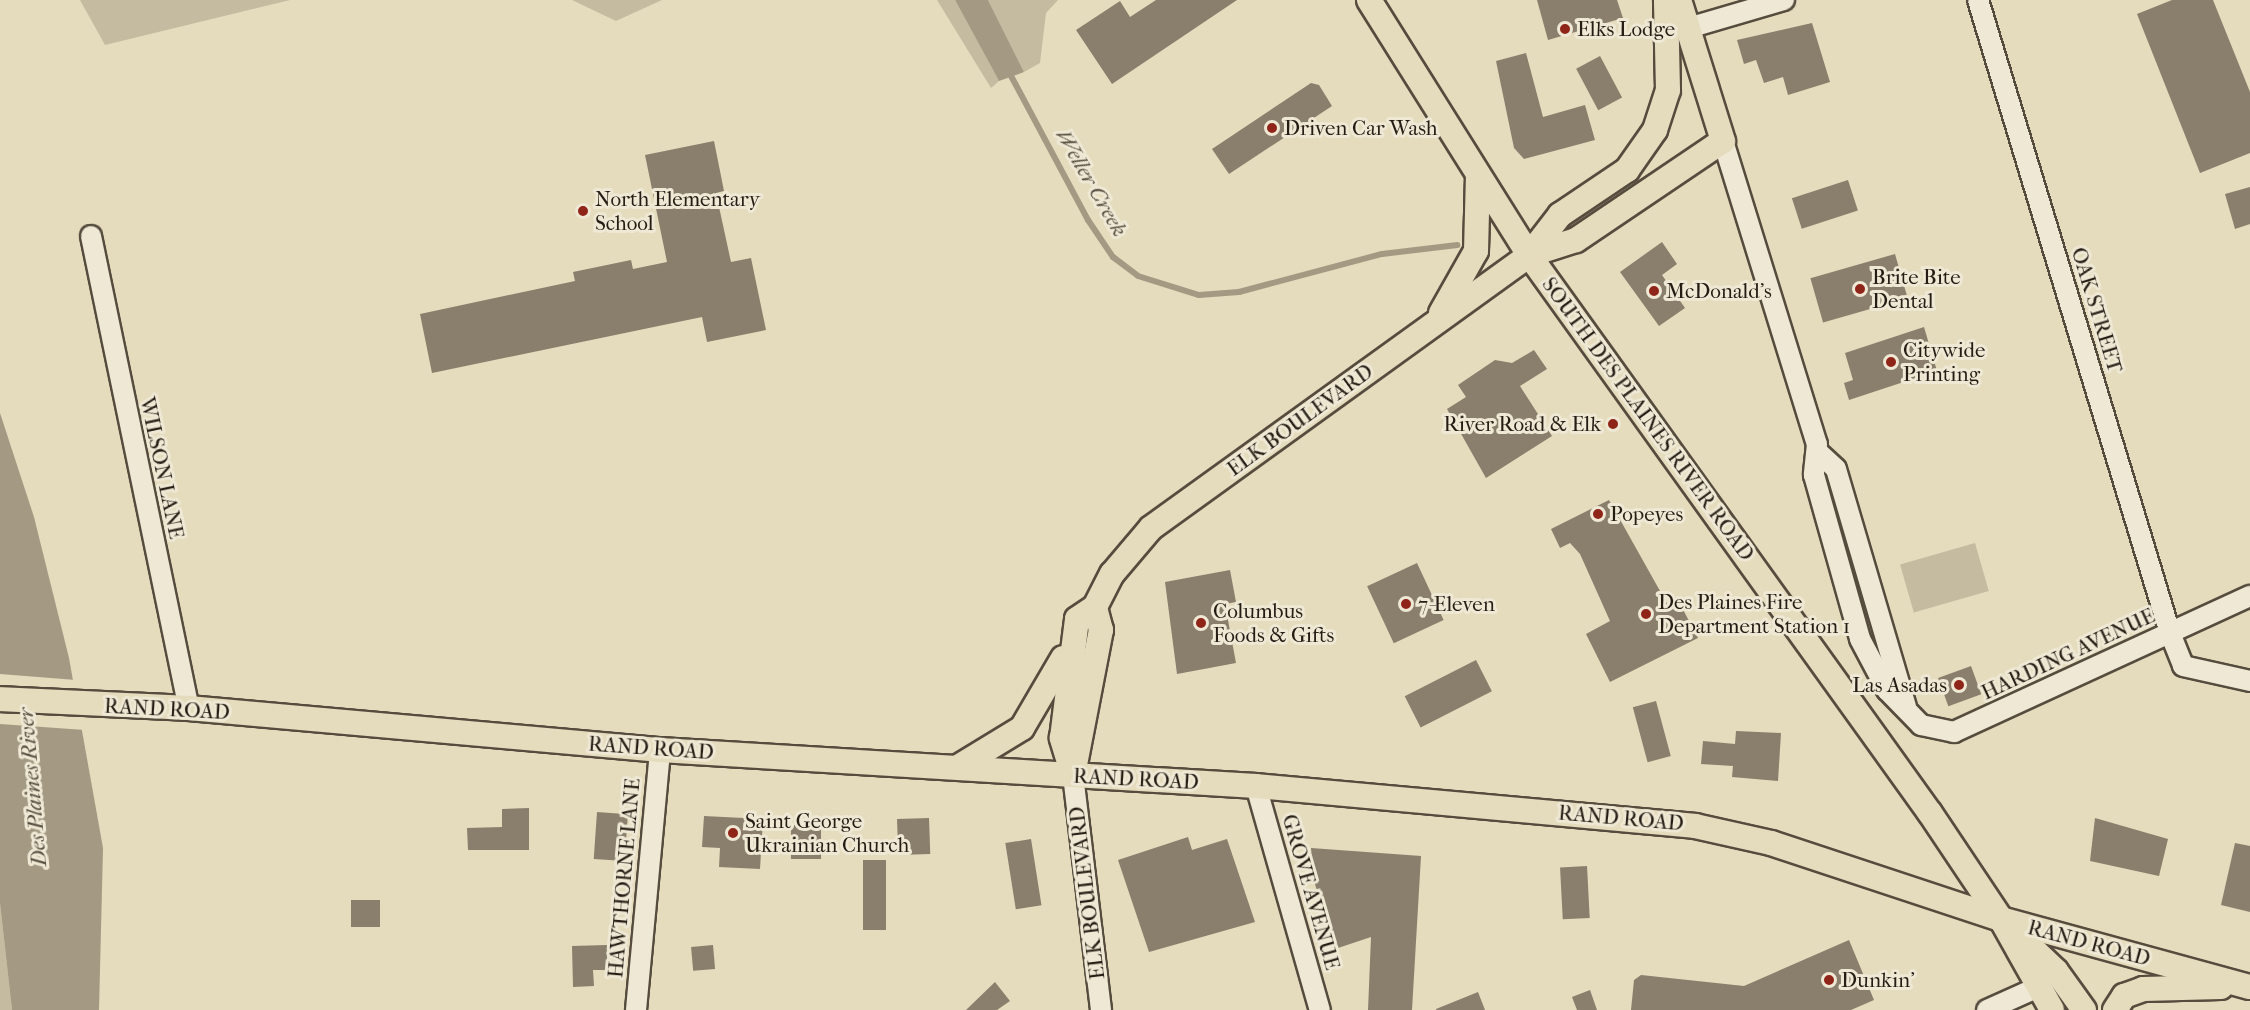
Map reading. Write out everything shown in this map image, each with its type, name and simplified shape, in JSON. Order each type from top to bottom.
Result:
[{"type":"main road","name":"SOUTH DES PLAINES RIVER ROAD","points":[[1369,0],[1529,255],[2001,919],[2036,988],[2052,1010]]},
{"type":"main road","name":"ELK BOULEVARD","points":[[1073,775],[1062,738],[1071,642],[1077,619],[1095,608],[1112,574],[1151,528],[1529,255],[1560,216],[1627,170],[1655,130],[1668,90],[1672,57],[1666,0]]},
{"type":"main road","points":[[1679,0],[1723,141]]},
{"type":"main road","name":"ELK BOULEVARD","points":[[1529,255],[1576,240],[1723,141]]},
{"type":"main road","points":[[1428,328],[1453,298],[1476,251],[1477,172]]},
{"type":"main road","name":"ELK BOULEVARD","points":[[1073,775],[1101,630],[1095,608]]},
{"type":"main road","points":[[956,768],[1022,728],[1071,642]]},
{"type":"main road","name":"RAND ROAD","points":[[0,699],[189,708],[660,750],[1256,786],[1695,826],[1782,846],[2001,919],[2250,987]]},
{"type":"main road","name":"SOUTH DES PLAINES RIVER ROAD","points":[[2001,919],[2056,971],[2084,1010]]},
{"type":"main road","points":[[2115,1010],[2124,996],[2157,987],[2250,987]]},
{"type":"street","points":[[1688,28],[1784,0]]},
{"type":"street","name":"OAK STREET","points":[[1978,0],[2170,633],[2183,666],[2250,681]]},
{"type":"street","name":"HARDING AVENUE","points":[[1723,141],[1819,453],[1814,475],[1860,639],[1887,690],[1908,713],[1936,732],[1954,732],[2250,596]]},
{"type":"street","name":"WILSON LANE","points":[[91,236],[189,708]]},
{"type":"street","name":"HAWTHORNE LANE","points":[[636,1010],[660,750]]},
{"type":"street","name":"ELK BOULEVARD","points":[[1073,775],[1101,1010]]},
{"type":"street","name":"GROVE AVENUE","points":[[1256,786],[1320,1010]]},
{"type":"street","points":[[1987,1010],[2036,988]]},
{"type":"shaded area","points":[[80,0],[290,0],[105,45]]},
{"type":"shaded area","points":[[572,0],[662,0],[616,21]]},
{"type":"shaded area","points":[[937,0],[955,0],[999,81],[991,88]]},
{"type":"shaded area","points":[[988,0],[1058,0],[1046,13],[1040,63],[1024,72]]},
{"type":"shaded area","points":[[1975,543],[1989,591],[1914,613],[1900,564]]},
{"type":"shaded area","points":[[0,903],[12,1010],[0,1010]]},
{"type":"water","points":[[955,0],[988,0],[1024,72],[999,81]]},
{"type":"water","name":"Des Plaines River","points":[[0,413],[34,517],[69,658],[103,848],[99,1010],[12,1010],[0,903]]},
{"type":"pier","points":[[0,674],[76,680],[85,730],[0,724]]},
{"type":"building","points":[[1156,0],[1237,0],[1112,84],[1076,30],[1120,1],[1130,17]]},
{"type":"building","name":"Elks Lodge","points":[[1537,0],[1617,0],[1623,18],[1548,40]]},
{"type":"building","points":[[2172,0],[2213,0],[2250,92],[2250,153],[2200,173],[2137,14]]},
{"type":"building","points":[[1812,23],[1830,82],[1788,95],[1783,77],[1764,83],[1756,60],[1744,64],[1737,40]]},
{"type":"building","points":[[1526,53],[1543,117],[1585,105],[1595,140],[1524,159],[1514,148],[1496,61]]},
{"type":"building","points":[[1600,56],[1622,97],[1598,110],[1576,69]]},
{"type":"building","name":"Driven Car Wash","points":[[1311,83],[1319,85],[1332,106],[1229,174],[1212,149]]},
{"type":"building","points":[[714,141],[724,191],[716,193],[731,262],[751,258],[766,330],[707,342],[702,317],[432,373],[420,314],[575,281],[573,272],[631,260],[633,269],[667,262],[645,155]]},
{"type":"building","points":[[1848,180],[1858,210],[1802,229],[1792,198]]},
{"type":"building","points":[[2250,187],[2250,224],[2235,229],[2225,194]]},
{"type":"building","name":"McDonald's","points":[[1662,242],[1677,264],[1662,275],[1685,308],[1659,326],[1620,272]]},
{"type":"building","name":"Brite Bite Dental","points":[[1895,254],[1908,298],[1823,322],[1810,278]]},
{"type":"building","name":"Citywide Printing","points":[[1924,327],[1937,371],[1849,400],[1844,383],[1853,380],[1845,353]]},
{"type":"building","points":[[1534,350],[1547,369],[1520,386],[1552,436],[1486,478],[1447,409],[1466,397],[1458,385],[1495,360],[1512,363]]},
{"type":"building","name":"Des Plaines Fire Department Station 1","points":[[1609,500],[1669,607],[1679,602],[1698,638],[1610,682],[1586,634],[1610,621],[1580,554],[1570,543],[1560,548],[1551,529]]},
{"type":"building","name":"7-Eleven","points":[[1417,563],[1444,620],[1394,643],[1367,586]]},
{"type":"building","name":"Columbus Foods & Gifts","points":[[1230,570],[1236,602],[1225,604],[1236,663],[1177,674],[1165,582]]},
{"type":"building","name":"7-Eleven","points":[[1476,660],[1492,691],[1421,728],[1405,696]]},
{"type":"building","name":"Las Asadas","points":[[1971,666],[1981,694],[1948,706],[1938,678]]},
{"type":"building","points":[[1656,701],[1671,756],[1648,762],[1633,707]]},
{"type":"building","points":[[1736,731],[1781,733],[1778,781],[1732,777],[1733,766],[1701,764],[1703,741],[1735,744]]},
{"type":"building","points":[[529,808],[529,850],[468,850],[467,828],[502,827],[502,809]]},
{"type":"building","points":[[597,812],[628,814],[625,861],[594,859]]},
{"type":"building","name":"Saint George Ukrainian Church","points":[[704,816],[763,819],[760,869],[719,867],[720,848],[702,847]]},
{"type":"building","points":[[929,818],[930,854],[898,855],[897,819]]},
{"type":"building","points":[[2095,818],[2168,839],[2159,876],[2090,861]]},
{"type":"building","points":[[791,825],[821,825],[821,859],[791,859]]},
{"type":"building","points":[[1188,837],[1192,850],[1227,839],[1255,922],[1149,952],[1118,860]]},
{"type":"building","points":[[1031,839],[1041,905],[1016,909],[1005,843]]},
{"type":"building","points":[[2235,843],[2250,846],[2250,912],[2221,905]]},
{"type":"building","points":[[1311,848],[1421,856],[1412,1010],[1368,1010],[1371,937],[1335,949],[1314,881]]},
{"type":"building","points":[[863,860],[886,860],[886,930],[863,930]]},
{"type":"building","points":[[1587,866],[1590,918],[1563,919],[1560,867]]},
{"type":"building","points":[[351,900],[380,900],[380,927],[351,927]]},
{"type":"building","points":[[1849,940],[1874,1000],[1851,1010],[1631,1010],[1634,980],[1641,975],[1744,986]]},
{"type":"building","points":[[607,945],[607,970],[593,970],[594,986],[573,987],[572,946]]},
{"type":"building","points":[[713,945],[715,969],[693,971],[691,947]]},
{"type":"building","points":[[995,982],[1010,1001],[997,1010],[966,1010]]},
{"type":"building","points":[[1590,990],[1597,1010],[1577,1010],[1572,997]]},
{"type":"building","points":[[1478,992],[1485,1010],[1436,1010],[1436,1009]]},
{"type":"waterway","name":"Weller Creek","points":[[1010,74],[1088,220],[1113,257],[1138,276],[1199,295],[1239,292],[1382,254],[1457,245]]},
{"type":"place","name":"Elks Lodge","points":[[1565,29]]},
{"type":"place","name":"Driven Car Wash","points":[[1272,128]]},
{"type":"place","name":"North Elementary School","points":[[583,211]]},
{"type":"place","name":"Brite Bite Dental","points":[[1860,289]]},
{"type":"place","name":"McDonald's","points":[[1654,291]]},
{"type":"place","name":"Citywide Printing","points":[[1891,362]]},
{"type":"place","name":"River Road & Elk","points":[[1613,424]]},
{"type":"place","name":"Popeyes","points":[[1598,514]]},
{"type":"place","name":"7-Eleven","points":[[1406,604]]},
{"type":"place","name":"Des Plaines Fire Department Station 1","points":[[1646,614]]},
{"type":"place","name":"Columbus Foods & Gifts","points":[[1201,623]]},
{"type":"place","name":"Las Asadas","points":[[1959,685]]},
{"type":"place","name":"Saint George Ukrainian Church","points":[[733,833]]},
{"type":"place","name":"Dunkin'","points":[[1829,980]]}]
